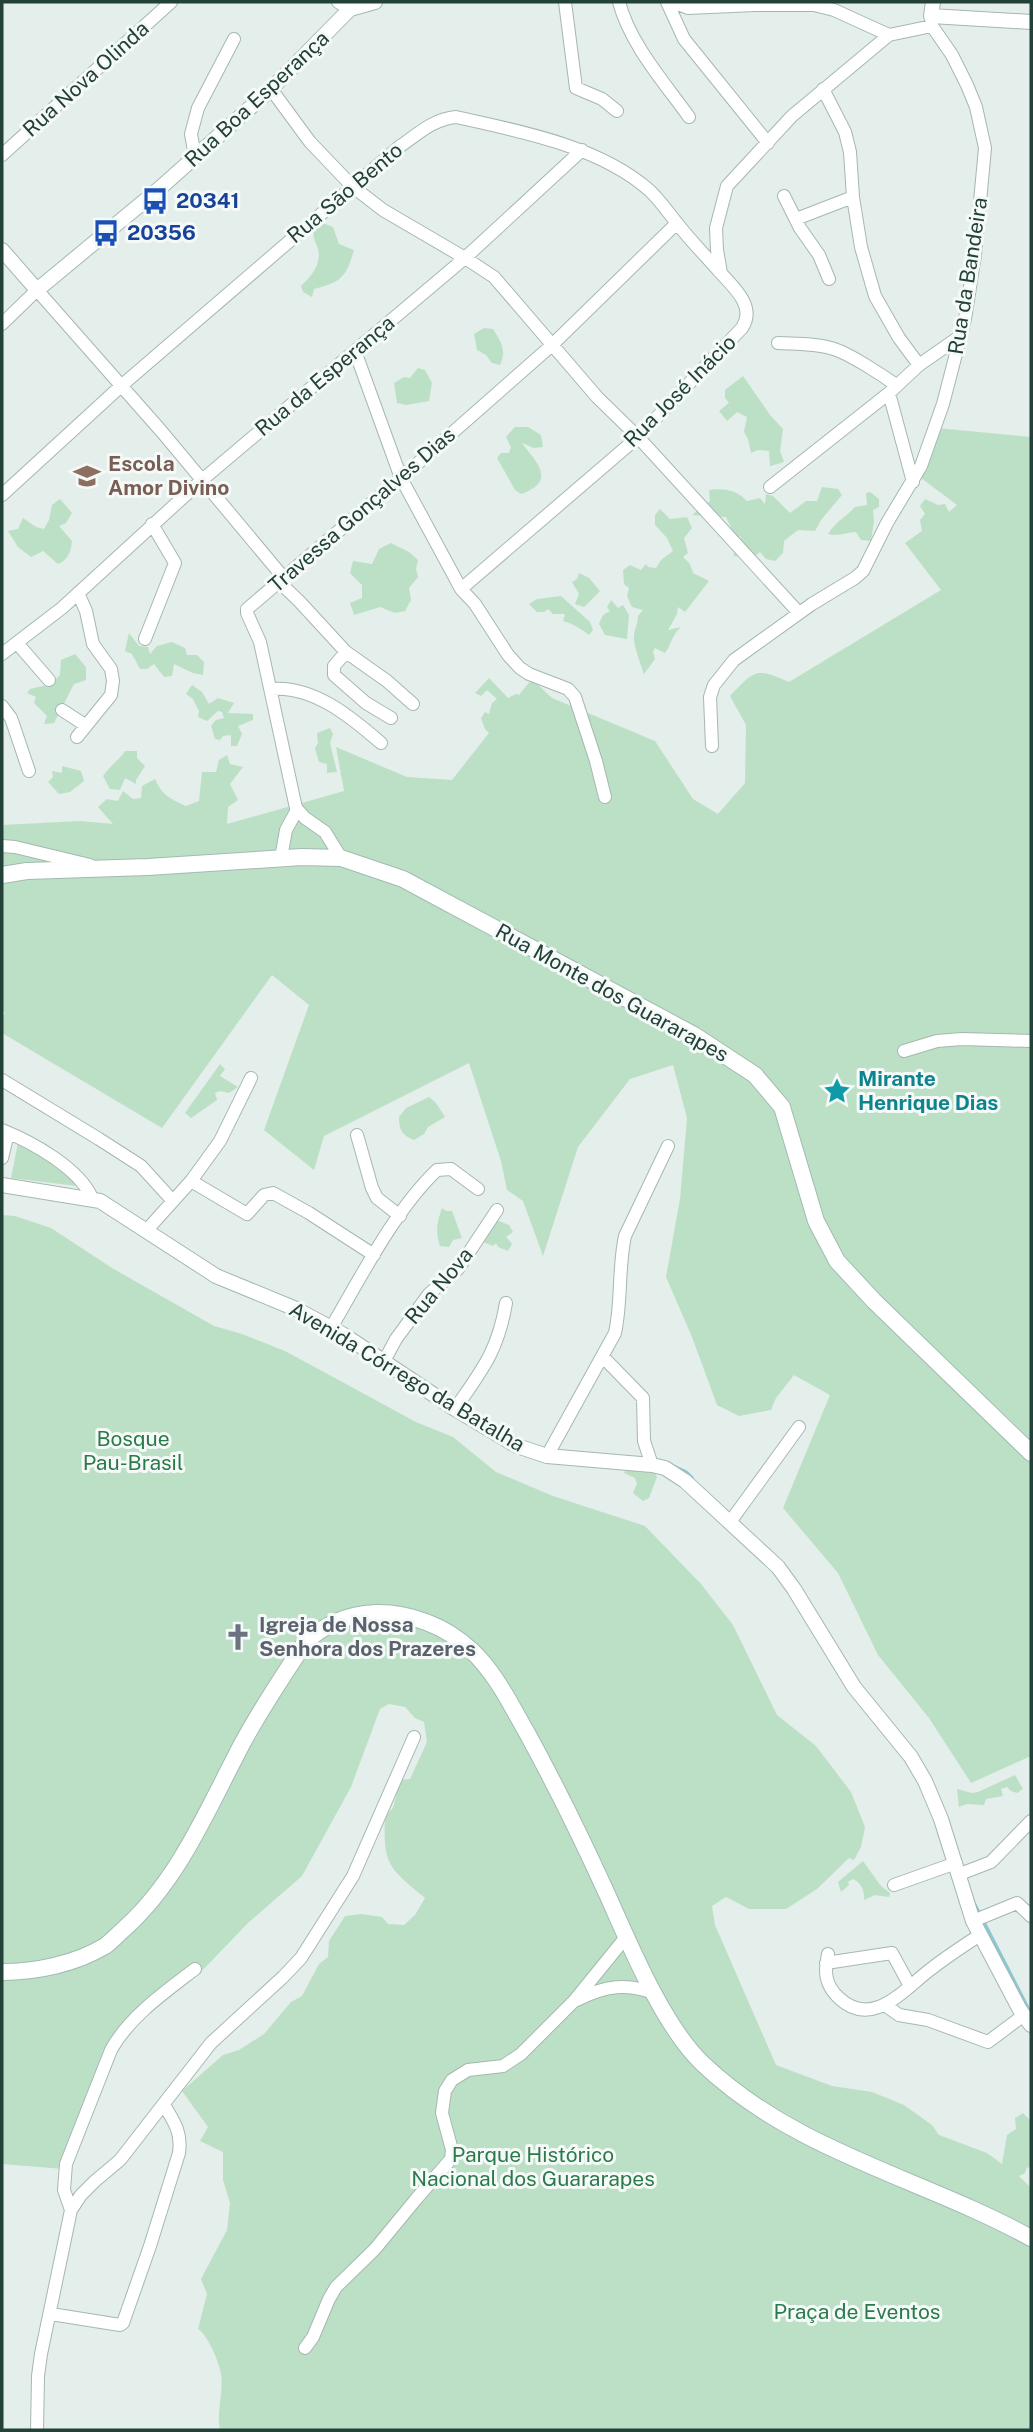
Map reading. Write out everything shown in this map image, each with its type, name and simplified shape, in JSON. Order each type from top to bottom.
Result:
[{"type":"main road","name":"Rua Monte dos Guararapes","points":[[2,875],[99,867],[148,867],[281,858],[341,858],[403,879],[694,1035],[755,1075],[782,1107],[816,1222],[837,1261],[874,1301],[1031,1453]]},
{"type":"main road","points":[[2,1972],[29,1971],[73,1959],[106,1945],[155,1897],[197,1833],[243,1742],[304,1644],[328,1626],[348,1618],[387,1613],[405,1616],[430,1624],[453,1636],[486,1666],[521,1722],[560,1794],[626,1937],[672,2024],[700,2061],[742,2098],[826,2148],[1031,2238]]},
{"type":"street","name":"Rua Nova Olinda","points":[[2,155],[171,2]]},
{"type":"street","points":[[344,5],[376,2]]},
{"type":"street","points":[[565,2],[576,88],[602,99],[617,111]]},
{"type":"street","points":[[619,2],[638,44],[689,117]]},
{"type":"street","points":[[669,2],[688,8],[814,5],[834,10],[890,35],[932,14],[1031,22]]},
{"type":"street","points":[[669,2],[684,40],[768,143]]},
{"type":"street","name":"Rua Boa Esperança","points":[[2,324],[37,290],[159,189],[271,89],[344,5]]},
{"type":"street","name":"Rua da Bandeira","points":[[712,746],[710,697],[714,685],[734,660],[863,571],[887,523],[913,482],[929,447],[962,335],[975,256],[985,148],[976,107],[932,14]]},
{"type":"street","name":"Rua José Inácio","points":[[461,589],[638,437],[746,323],[747,313],[742,297],[722,275],[716,250],[716,228],[727,186],[792,116],[890,35]]},
{"type":"street","points":[[195,156],[191,134],[198,108],[234,39]]},
{"type":"street","points":[[271,89],[310,142],[352,186],[383,210],[494,276],[597,397],[638,437],[799,613]]},
{"type":"street","points":[[823,89],[845,132],[864,262],[875,296],[898,338],[919,365]]},
{"type":"street","name":"Rua São Bento","points":[[2,495],[121,386],[352,186],[399,147],[442,118],[456,117],[582,150],[628,174],[659,199],[722,275]]},
{"type":"street","name":"Rua da Esperança","points":[[10,648],[62,608],[202,480],[465,258],[582,150]]},
{"type":"street","points":[[784,196],[805,237],[819,255],[829,279]]},
{"type":"street","points":[[796,219],[853,197]]},
{"type":"street","name":"Travessa Gonçalves Dias","points":[[297,810],[260,642],[247,611],[280,579],[401,478],[552,345],[677,223]]},
{"type":"street","points":[[2,250],[202,480],[299,601],[346,652],[387,681],[412,704]]},
{"type":"street","points":[[770,487],[919,365],[962,335]]},
{"type":"street","points":[[778,343],[835,349],[882,375],[892,389],[913,482]]},
{"type":"street","points":[[355,351],[401,478],[461,589],[475,604],[508,655],[520,668],[568,689],[575,698],[605,797]]},
{"type":"street","points":[[145,639],[175,563],[152,524]]},
{"type":"street","points":[[78,593],[86,611],[93,644],[108,662],[113,681],[111,695],[78,737]]},
{"type":"street","points":[[2,636],[10,648],[49,680]]},
{"type":"street","points":[[346,652],[334,666],[334,675],[390,718]]},
{"type":"street","points":[[271,689],[296,689],[307,693],[358,723],[381,743]]},
{"type":"street","points":[[2,706],[11,718],[29,771]]},
{"type":"street","points":[[62,710],[85,725]]},
{"type":"street","points":[[281,858],[286,830],[297,810],[325,832],[341,858]]},
{"type":"street","points":[[2,846],[99,867]]},
{"type":"street","points":[[904,1051],[937,1041],[962,1039],[1031,1041]]},
{"type":"street","points":[[146,1231],[191,1181],[220,1141],[251,1077]]},
{"type":"street","points":[[2,1080],[141,1166],[172,1200]]},
{"type":"street","points":[[2,1158],[5,1131],[30,1143],[74,1174],[82,1181],[92,1198]]},
{"type":"street","points":[[356,1135],[377,1198],[400,1216]]},
{"type":"street","points":[[547,1456],[615,1333],[620,1312],[625,1236],[668,1146]]},
{"type":"street","points":[[331,1328],[374,1255],[421,1187],[442,1168],[451,1169],[478,1189]]},
{"type":"street","points":[[191,1181],[247,1214],[264,1195],[273,1193],[374,1255]]},
{"type":"street","name":"Avenida Córrego da Batalha","points":[[2,1185],[92,1198],[108,1205],[216,1276],[296,1309],[331,1328],[517,1446],[547,1456],[652,1465],[675,1474],[778,1567],[854,1687],[911,1757],[925,1781],[941,1819],[973,1921],[1028,2020]]},
{"type":"street","name":"Rua Nova","points":[[383,1363],[396,1339],[429,1294],[458,1269],[497,1210]]},
{"type":"street","points":[[455,1409],[493,1352],[503,1324],[506,1303]]},
{"type":"street","points":[[603,1357],[643,1398],[644,1441],[652,1465]]},
{"type":"street","points":[[730,1522],[799,1427]]},
{"type":"street","points":[[37,2430],[38,2376],[71,2210],[81,2195],[120,2160],[204,2050],[283,1978],[320,1932],[353,1876],[414,1737]]},
{"type":"street","points":[[894,1885],[991,1862],[1031,1821]]},
{"type":"street","points":[[973,1921],[1017,1903],[1031,1916]]},
{"type":"street","points":[[910,1986],[892,1954],[827,1959],[825,1970],[832,1991],[845,2003],[860,2009],[876,2008],[891,2003],[929,1970],[980,1935]]},
{"type":"street","points":[[305,2348],[313,2337],[328,2299],[336,2287],[375,2249],[451,2159],[452,2150],[442,2113],[445,2091],[452,2080],[468,2070],[491,2068],[509,2062],[521,2054],[574,2001],[626,1937]]},
{"type":"street","points":[[71,2210],[64,2190],[66,2164],[111,2050],[119,2035],[131,2022],[195,1969]]},
{"type":"street","points":[[574,2001],[602,1988],[612,1987],[632,1986],[656,1994]]},
{"type":"street","points":[[885,2005],[900,2015],[928,2020],[988,2042],[1028,2020]]},
{"type":"street","points":[[51,2314],[110,2325],[123,2323],[179,2153],[181,2139],[178,2129],[164,2105]]},
{"type":"green space","points":[[323,223],[333,227],[339,244],[354,250],[341,277],[331,284],[314,289],[312,297],[303,292],[301,286],[317,265],[319,255],[313,229]]},
{"type":"green space","points":[[484,328],[493,329],[501,342],[503,355],[500,365],[492,363],[486,355],[477,350],[474,334]]},
{"type":"green space","points":[[418,368],[425,370],[432,383],[429,401],[406,405],[397,403],[394,383],[404,377],[410,378]]},
{"type":"green space","points":[[743,376],[783,429],[780,451],[784,462],[770,466],[769,451],[758,450],[751,453],[744,432],[747,417],[737,412],[727,421],[719,411],[729,403],[725,398],[725,390]]},
{"type":"green space","points":[[515,427],[528,427],[541,435],[543,447],[534,448],[522,443],[538,464],[541,477],[532,489],[521,494],[515,490],[497,458],[501,453],[509,453],[511,447],[506,437]]},
{"type":"green space","points":[[937,428],[1031,437],[1031,1756],[971,1783],[929,1718],[878,1655],[838,1573],[783,1508],[830,1395],[794,1375],[776,1398],[771,1410],[739,1416],[717,1405],[666,1277],[680,1199],[687,1118],[673,1065],[630,1079],[578,1147],[543,1256],[523,1201],[507,1190],[501,1161],[469,1063],[324,1136],[314,1170],[264,1130],[309,1005],[272,975],[162,1128],[2,1033],[2,1016],[5,1013],[2,1010],[2,825],[80,821],[113,824],[98,807],[107,799],[118,801],[123,791],[133,799],[141,798],[142,786],[155,779],[167,796],[186,806],[199,801],[202,772],[216,772],[219,760],[227,755],[230,764],[243,767],[230,784],[238,800],[228,807],[227,824],[344,791],[336,747],[407,777],[452,780],[489,733],[481,718],[485,712],[489,714],[492,703],[497,699],[487,690],[481,696],[475,693],[489,678],[508,698],[519,695],[532,679],[552,698],[655,741],[693,799],[718,814],[745,783],[746,725],[730,696],[738,687],[751,676],[762,673],[789,682],[941,590],[905,543],[922,531],[920,520],[925,514],[920,506],[925,499],[938,505],[945,504],[949,512],[957,505],[917,475]]},
{"type":"green space","points":[[822,487],[838,489],[842,495],[815,531],[798,530],[784,541],[783,553],[775,561],[766,559],[760,552],[752,558],[733,556],[741,536],[733,540],[733,532],[726,517],[692,515],[710,501],[709,490],[730,491],[747,501],[760,498],[765,504],[766,494],[773,496],[790,513],[806,501],[817,501]]},
{"type":"green space","points":[[870,492],[879,499],[879,507],[873,510],[871,541],[861,540],[856,532],[828,534],[855,507],[867,505],[866,493]]},
{"type":"green space","points":[[60,499],[72,513],[66,523],[59,526],[72,541],[68,555],[58,564],[43,551],[31,557],[18,547],[8,531],[18,529],[23,518],[44,529],[52,505]]},
{"type":"green space","points":[[660,509],[670,519],[687,517],[692,528],[684,538],[688,553],[683,557],[690,564],[693,573],[709,581],[685,612],[678,607],[668,630],[681,627],[665,653],[655,648],[655,659],[644,674],[634,637],[638,616],[643,610],[632,607],[627,596],[629,588],[624,584],[623,570],[630,565],[641,570],[646,564],[656,568],[661,560],[673,551],[667,538],[655,525],[655,515]]},
{"type":"green space","points":[[391,543],[418,560],[418,577],[409,588],[411,600],[405,611],[395,613],[380,607],[354,615],[350,603],[362,598],[362,585],[350,573],[353,561],[372,564],[379,549]]},
{"type":"green space","points":[[579,573],[589,578],[600,591],[584,607],[575,604],[579,594],[572,582],[577,579]]},
{"type":"green space","points":[[561,596],[590,622],[593,630],[589,635],[563,621],[565,614],[553,614],[548,609],[537,612],[529,604],[537,599]]},
{"type":"green space","points":[[611,600],[618,608],[623,605],[629,615],[627,639],[605,635],[599,624],[603,615],[610,611],[607,607]]},
{"type":"green space","points":[[129,633],[139,646],[148,647],[150,654],[157,646],[172,642],[185,648],[187,655],[197,655],[204,662],[203,675],[174,664],[172,676],[164,677],[154,664],[147,669],[140,669],[132,654],[125,651]]},
{"type":"green space","points":[[75,654],[86,667],[86,680],[74,684],[54,723],[44,724],[47,716],[34,703],[36,697],[27,693],[30,689],[51,684],[60,675],[61,660]]},
{"type":"green space","points":[[192,685],[202,692],[209,704],[218,698],[234,703],[228,713],[253,714],[253,720],[238,726],[242,734],[237,746],[231,746],[231,735],[223,736],[220,740],[215,739],[211,726],[216,720],[224,718],[222,712],[218,711],[207,721],[198,717],[199,711],[193,699],[186,694]]},
{"type":"green space","points":[[330,728],[333,734],[330,743],[337,772],[327,773],[327,764],[319,762],[315,748],[318,743],[317,733]]},
{"type":"green space","points":[[125,751],[137,751],[137,758],[145,766],[136,784],[125,778],[120,790],[110,789],[103,776]]},
{"type":"green space","points":[[62,766],[81,771],[84,781],[70,792],[59,794],[48,782],[53,777],[52,771],[62,773]]},
{"type":"green space","points":[[220,1064],[225,1069],[220,1076],[238,1087],[229,1093],[215,1093],[217,1100],[191,1118],[185,1113]]},
{"type":"green space","points":[[429,1097],[445,1117],[414,1140],[402,1132],[399,1117],[406,1108]]},
{"type":"green space","points":[[18,1143],[26,1145],[85,1187],[11,1178]]},
{"type":"green space","points":[[442,1208],[452,1211],[462,1238],[453,1240],[449,1247],[440,1246],[438,1236]]},
{"type":"green space","name":"Parque Histórico Nacional dos Guararapes","points":[[2,1215],[15,1216],[51,1228],[112,1268],[214,1326],[285,1351],[416,1422],[453,1437],[496,1472],[553,1496],[645,1526],[701,1584],[733,1625],[777,1715],[816,1746],[851,1792],[865,1827],[861,1847],[854,1860],[849,1858],[817,1889],[786,1909],[749,1909],[726,1897],[712,1906],[715,1925],[776,2065],[832,2086],[872,2092],[904,2105],[932,2125],[939,2135],[987,2153],[1002,2164],[1007,2135],[1016,2129],[1015,2118],[1023,2113],[1030,2120],[1031,2169],[1027,2167],[1025,2173],[1019,2176],[1031,2188],[1031,2430],[220,2430],[221,2374],[206,2337],[198,2329],[207,2294],[201,2279],[227,2230],[230,2203],[223,2180],[223,2152],[200,2141],[208,2127],[182,2091],[223,2055],[239,2050],[264,2034],[291,2002],[302,1996],[319,1964],[328,1957],[329,1941],[345,1916],[361,1914],[382,1917],[388,1924],[404,1925],[415,1915],[425,1898],[390,1864],[385,1845],[385,1816],[393,1808],[400,1780],[410,1779],[427,1742],[424,1722],[415,1718],[405,1707],[389,1704],[380,1709],[351,1787],[302,1876],[248,1923],[197,1976],[177,1977],[123,2031],[64,2169],[2,2164]]},
{"type":"green space","points":[[496,1220],[509,1225],[513,1232],[506,1237],[512,1244],[508,1251],[498,1247],[496,1243],[493,1246],[483,1242]]},
{"type":"green space","points":[[627,1467],[653,1470],[657,1477],[649,1498],[643,1501],[633,1493],[637,1484],[635,1478],[624,1473]]},
{"type":"green space","points":[[1015,1775],[1023,1789],[1017,1793],[1007,1787],[1001,1789],[1003,1796],[986,1799],[984,1805],[967,1804],[959,1807],[957,1789],[978,1792]]},
{"type":"green space","points":[[863,1861],[881,1886],[890,1893],[889,1897],[875,1895],[864,1900],[862,1888],[853,1879],[841,1892],[838,1882]]},
{"type":"waterway","points":[[669,1464],[692,1478]]},
{"type":"waterway","points":[[973,1901],[1031,2014]]},
{"type":"place","name":"20341","points":[[155,201]]},
{"type":"place","name":"20356","points":[[106,233]]},
{"type":"place","name":"Escola Amor Divino","points":[[87,476]]},
{"type":"place","name":"Mirante Henrique Dias","points":[[837,1091]]},
{"type":"place","name":"Igreja de Nossa Senhora dos Prazeres","points":[[238,1637]]},
{"type":"park label","name":"Bosque Pau-Brasil","points":[[133,1451]]},
{"type":"park label","name":"Praça de Eventos","points":[[857,2312]]}]
